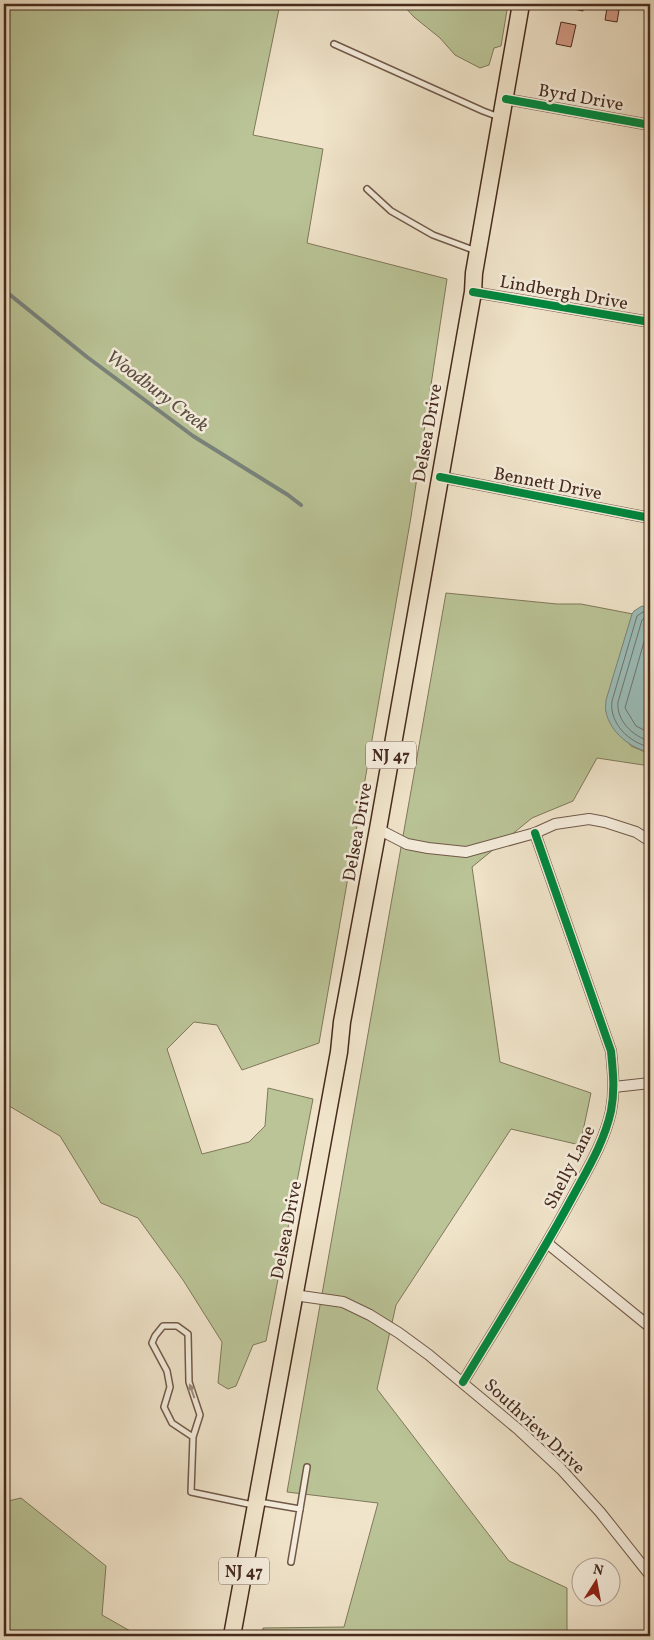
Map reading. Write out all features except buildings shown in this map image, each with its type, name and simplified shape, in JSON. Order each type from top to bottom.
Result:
[{"type":"main road","name":"Delsea Drive","points":[[232,1636],[337,1062],[342,1022],[473,292],[478,252],[521,4]]},
{"type":"street","name":"Byrd Drive","points":[[506,99],[650,125]]},
{"type":"street","name":"Lindbergh Drive","points":[[473,292],[650,322]]},
{"type":"street","name":"Bennett Drive","points":[[440,477],[650,518]]},
{"type":"street","points":[[378,829],[407,844],[466,852],[535,833],[555,824],[589,819],[636,832],[650,841]]},
{"type":"street","name":"Shelly Lane","points":[[463,1382],[547,1243],[606,1132],[611,1110],[614,1087],[611,1051],[535,833]]},
{"type":"street","points":[[614,1087],[650,1082]]},
{"type":"street","points":[[547,1243],[650,1327]]},
{"type":"street","name":"Southview Drive","points":[[294,1295],[343,1302],[370,1315],[399,1333],[463,1382],[520,1430],[561,1469],[600,1512],[650,1575]]},
{"type":"lane","points":[[334,44],[482,111],[502,118]]},
{"type":"lane","points":[[367,189],[391,211],[434,235],[478,252]]},
{"type":"lane","points":[[193,1437],[172,1423],[164,1407],[170,1387],[168,1371],[152,1344],[155,1336],[163,1326],[177,1326],[188,1334],[189,1382],[200,1415],[193,1437],[190,1492],[300,1510]]},
{"type":"lane","points":[[291,1562],[307,1467]]},
{"type":"green space","points":[[4,4],[280,4],[253,135],[323,149],[307,243],[447,279],[411,517],[319,1043],[242,1070],[217,1025],[194,1022],[167,1049],[202,1154],[249,1142],[265,1126],[268,1088],[313,1099],[266,1341],[253,1345],[236,1386],[228,1389],[218,1383],[222,1342],[183,1280],[138,1218],[101,1203],[60,1136],[4,1103]]},
{"type":"green space","points":[[402,4],[508,4],[501,46],[494,48],[489,65],[480,68],[455,55],[440,38],[414,17]]},
{"type":"green space","points":[[446,593],[557,604],[581,604],[633,614],[606,711],[631,746],[650,754],[650,766],[597,758],[573,801],[532,818],[472,867],[500,1062],[591,1093],[580,1145],[511,1129],[396,1305],[377,1389],[509,1561],[567,1588],[567,1636],[262,1636],[263,1628],[344,1627],[378,1503],[287,1492]]},
{"type":"green space","points":[[21,1498],[106,1566],[102,1615],[139,1636],[4,1636],[4,1502]]},
{"type":"water","points":[[642,606],[650,608],[650,752],[636,747],[622,738],[608,719],[606,709],[606,700],[632,614]]},
{"type":"waterway","name":"Woodbury Creek","points":[[4,290],[87,357],[193,436],[301,505]]},
{"type":"cycle path","points":[[506,99],[650,125]]},
{"type":"cycle path","points":[[473,292],[650,322]]},
{"type":"cycle path","points":[[440,477],[650,518]]},
{"type":"cycle path","points":[[463,1382],[532,1268],[589,1167],[608,1123],[613,1096],[611,1051],[535,833]]}]
